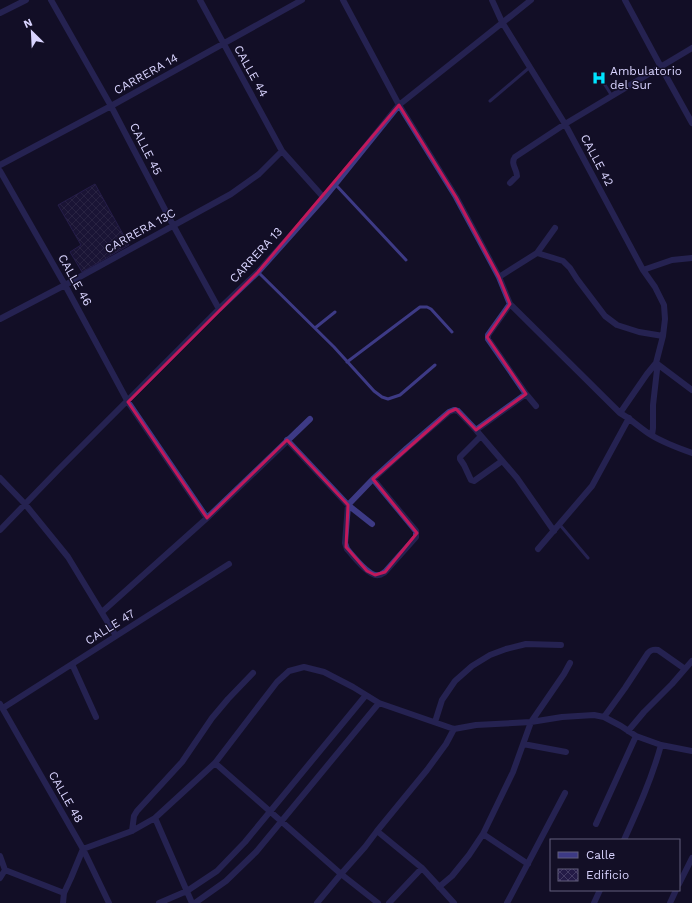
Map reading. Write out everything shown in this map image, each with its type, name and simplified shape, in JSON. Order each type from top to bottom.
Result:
[{"type":"street","points":[[0,13],[26,0]]},
{"type":"street","name":"CALLE 45","points":[[51,0],[111,106],[219,309]]},
{"type":"street","name":"CALLE 44","points":[[200,0],[282,151],[324,198]]},
{"type":"street","name":"CARRERA 14","points":[[0,165],[111,106],[302,0]]},
{"type":"street","points":[[343,0],[399,105],[456,197],[499,277],[510,304],[620,413],[652,435],[692,453]]},
{"type":"street","name":"CALLE 42","points":[[492,0],[502,22],[565,124],[643,270],[655,287],[664,305],[665,319],[663,336],[656,363]]},
{"type":"street","name":"CARRERA 13","points":[[0,530],[219,309],[258,272],[324,198],[399,105],[531,0]]},
{"type":"street","points":[[625,0],[692,123]]},
{"type":"street","points":[[510,183],[517,176],[513,163],[515,156],[565,124],[692,48]]},
{"type":"street","name":"CARRERA 13C","points":[[0,319],[231,194],[259,174],[282,151]]},
{"type":"street","name":"CALLE 46","points":[[0,172],[65,285],[128,402],[207,518]]},
{"type":"street","points":[[499,277],[537,253],[555,228]]},
{"type":"street","points":[[537,253],[563,261],[570,268],[605,316],[617,325],[639,332],[663,336]]},
{"type":"street","points":[[643,270],[672,260],[692,258]]},
{"type":"street","points":[[510,304],[488,335],[489,341],[536,406]]},
{"type":"street","points":[[620,413],[656,363]]},
{"type":"street","points":[[656,363],[692,390]]},
{"type":"street","points":[[652,435],[653,405],[657,370],[656,363]]},
{"type":"street","points":[[476,430],[526,394]]},
{"type":"street","points":[[373,478],[417,533],[416,537],[385,572],[375,575],[367,571],[346,547],[348,505],[373,478],[407,448],[452,411],[456,410],[482,436],[517,478],[554,531]]},
{"type":"street","points":[[538,549],[592,486],[629,418]]},
{"type":"street","points":[[102,612],[207,518],[310,419]]},
{"type":"street","points":[[482,436],[460,457],[471,480],[474,481],[502,461]]},
{"type":"street","points":[[287,440],[348,505],[372,524]]},
{"type":"street","points":[[0,478],[25,504],[68,557],[116,636]]},
{"type":"street","name":"CALLE 47","points":[[1,706],[72,664],[229,564]]},
{"type":"street","points":[[435,722],[442,700],[455,682],[472,666],[490,655],[526,644],[561,645]]},
{"type":"street","points":[[604,717],[648,653],[654,649],[658,650],[685,669]]},
{"type":"street","points":[[628,731],[692,661]]},
{"type":"street","points":[[439,887],[457,871],[483,834],[513,772],[531,722],[570,663]]},
{"type":"street","points":[[72,664],[96,717]]},
{"type":"street","points":[[63,903],[64,893],[72,878],[83,849],[132,831],[155,818],[215,763],[277,682],[289,671],[304,666],[324,672],[379,703],[454,728],[594,715],[604,717],[636,736],[661,746],[692,751]]},
{"type":"street","points":[[132,831],[134,816],[137,811],[182,762],[212,718],[253,673]]},
{"type":"street","points":[[159,903],[187,891],[217,871],[245,842],[366,695]]},
{"type":"street","points":[[195,903],[226,882],[256,852],[379,703]]},
{"type":"street","name":"CALLE 48","points":[[1,706],[83,849],[109,903]]},
{"type":"street","points":[[317,903],[365,847],[427,770],[446,744],[454,728]]},
{"type":"street","points":[[596,824],[636,736]]},
{"type":"street","points":[[523,744],[566,752]]},
{"type":"street","points":[[624,839],[655,766],[661,746]]},
{"type":"street","points":[[215,763],[341,874],[378,903]]},
{"type":"street","points":[[507,903],[565,793]]},
{"type":"street","points":[[155,818],[192,903]]},
{"type":"street","points":[[377,831],[422,868],[454,903]]},
{"type":"street","points":[[483,834],[528,864]]},
{"type":"street","points":[[0,856],[5,870],[64,893]]},
{"type":"street","points":[[680,882],[692,858]]},
{"type":"street","points":[[389,903],[422,868]]},
{"type":"street","points":[[0,878],[5,870]]},
{"type":"street","points":[[594,903],[600,891]]},
{"type":"street","points":[[670,903],[676,891]]},
{"type":"lane","points":[[490,101],[530,67]]},
{"type":"lane","points":[[598,74],[612,96]]},
{"type":"lane","points":[[335,184],[406,260]]},
{"type":"lane","points":[[258,272],[315,328],[374,391],[382,397],[388,399],[400,395],[435,365]]},
{"type":"lane","points":[[348,362],[420,307],[427,307],[431,309],[452,332]]},
{"type":"lane","points":[[315,328],[335,312]]},
{"type":"lane","points":[[560,525],[588,558]]},
{"type":"highlighted area","points":[[399,105],[456,197],[499,277],[510,304],[487,337],[526,394],[476,430],[456,409],[449,412],[373,479],[417,533],[385,572],[375,575],[367,571],[346,547],[348,505],[287,440],[207,518],[128,402],[258,272]]},
{"type":"building","points":[[95,184],[129,245],[82,272],[70,252],[81,245],[58,205]]},
{"type":"place","name":"Ambulatorio del Sur","points":[[599,78]]}]
